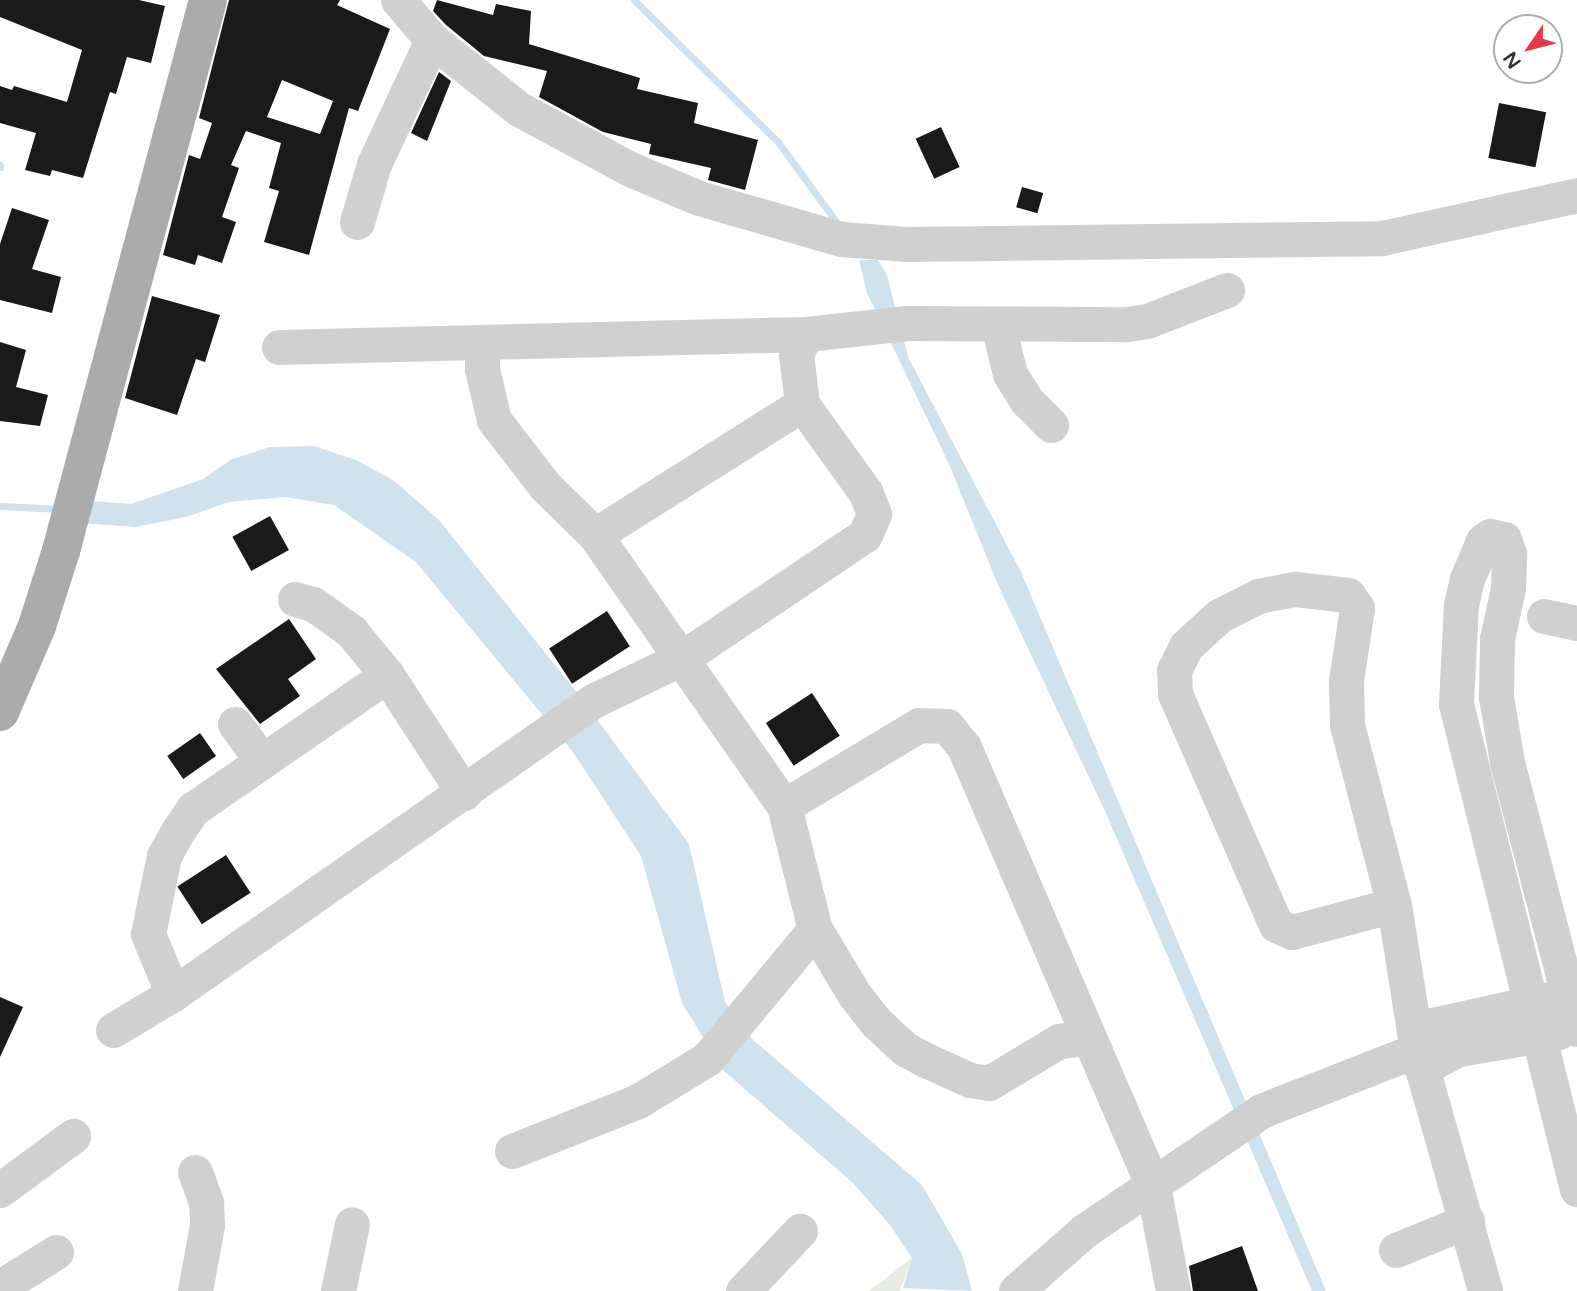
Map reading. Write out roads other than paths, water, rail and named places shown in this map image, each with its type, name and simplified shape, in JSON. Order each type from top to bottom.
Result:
[{"type":"main road","points":[[0,712],[37,626],[61,551],[208,0]]},
{"type":"street","points":[[398,0],[432,40],[519,109],[630,169],[735,210],[852,239],[907,244],[1382,238],[1577,195]]},
{"type":"street","points":[[357,222],[374,164],[432,40]]},
{"type":"street","points":[[279,347],[482,345],[806,334],[907,323],[998,325],[1147,321],[1227,290]]},
{"type":"street","points":[[998,325],[1010,374],[1027,401],[1051,425]]},
{"type":"street","points":[[113,1030],[173,994],[593,701],[682,658],[865,535],[874,514],[866,493],[802,404],[796,354],[806,334]]},
{"type":"street","points":[[482,345],[482,369],[494,420],[546,487],[595,535],[784,806],[815,929],[854,994],[877,1023],[905,1049],[970,1080],[989,1083],[1059,1041],[1088,1038]]},
{"type":"street","points":[[595,535],[802,404]]},
{"type":"street","points":[[1016,1291],[1084,1231],[1153,1186],[1227,1131],[1261,1111],[1418,1049],[1533,1019],[1574,1018],[1507,762],[1496,697],[1497,639],[1508,588],[1509,553],[1504,539],[1490,536],[1483,541],[1467,579],[1461,604],[1456,704],[1533,1019],[1577,1189]]},
{"type":"street","points":[[1394,905],[1292,932],[1276,925],[1175,694],[1174,670],[1186,646],[1219,616],[1258,596],[1295,589],[1348,595],[1357,608],[1346,681],[1347,725],[1394,905],[1418,1049],[1485,1291]]},
{"type":"street","points":[[295,599],[313,604],[351,631],[387,675],[464,793]]},
{"type":"street","points":[[173,994],[148,934],[164,856],[193,809],[387,675]]},
{"type":"street","points":[[235,724],[262,761]]},
{"type":"street","points":[[784,806],[919,725],[947,726],[964,747],[1153,1186],[1174,1291]]},
{"type":"street","points":[[512,1151],[638,1101],[707,1059],[815,929]]},
{"type":"street","points":[[0,1190],[73,1136]]},
{"type":"street","points":[[195,1172],[205,1203],[207,1225],[195,1291]]},
{"type":"street","points":[[1395,1251],[1467,1221]]},
{"type":"street","points":[[338,1291],[352,1224]]},
{"type":"street","points":[[743,1291],[800,1231]]},
{"type":"street","points":[[0,1287],[57,1252]]},
{"type":"water","points":[[859,260],[878,260],[887,275],[908,357],[1021,572],[1326,1291],[1312,1291],[1105,811],[998,585],[949,464],[867,293]]},
{"type":"water","points":[[314,446],[356,460],[393,480],[438,519],[579,695],[689,844],[725,1002],[752,1039],[922,1185],[962,1254],[972,1291],[903,1288],[912,1258],[890,1225],[853,1183],[723,1070],[682,1003],[641,856],[573,752],[416,562],[334,505],[285,497],[229,502],[186,517],[136,527],[80,523],[90,501],[131,504],[203,479],[232,459],[270,447]]},
{"type":"waterway","points":[[634,0],[778,142],[840,227]]},
{"type":"waterway","points":[[0,506],[61,509]]}]
